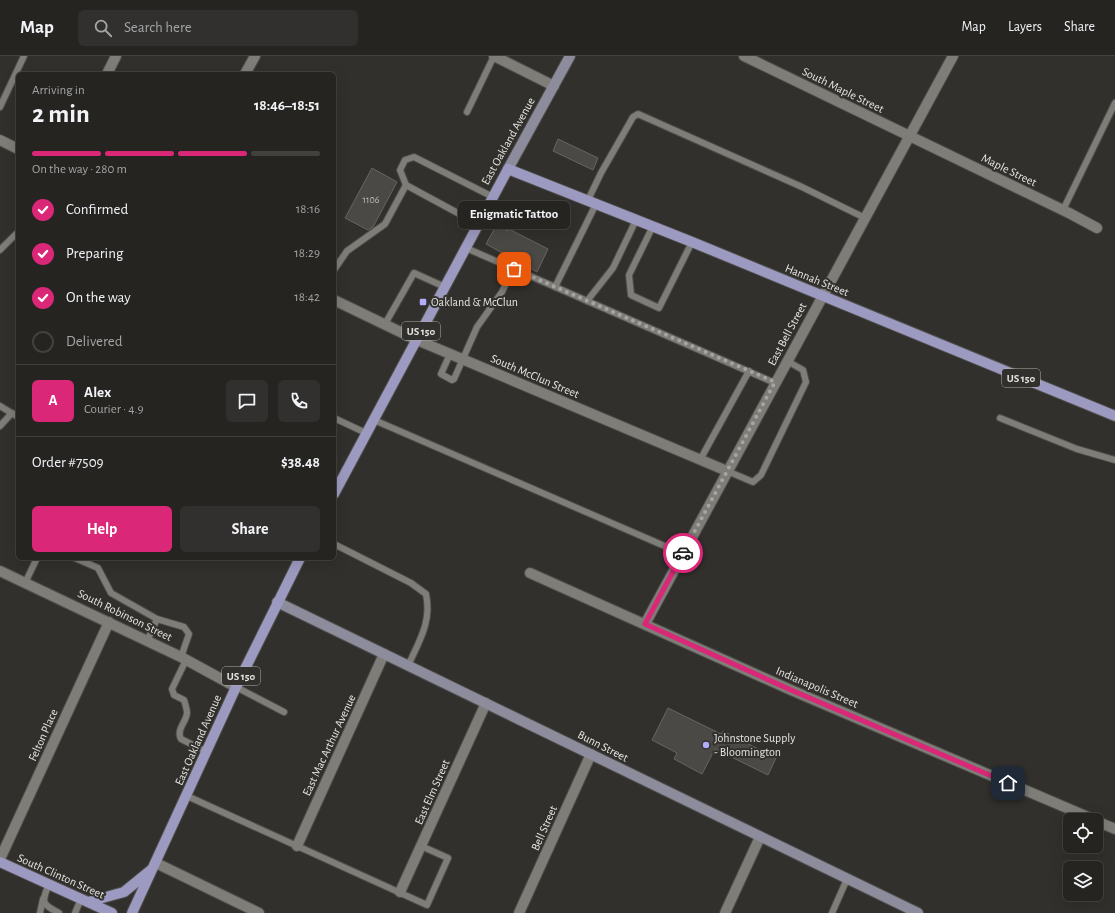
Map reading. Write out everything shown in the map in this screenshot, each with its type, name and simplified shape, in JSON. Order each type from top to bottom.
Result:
[{"type":"main road","name":"East Oakland Avenue","points":[[336,490],[508,169]]},
{"type":"main road","name":"Hannah Street","points":[[508,169],[653,226],[1115,416]]},
{"type":"main road","name":"East Oakland Avenue","points":[[132,913],[155,866],[236,686],[299,560]]},
{"type":"main road","name":"South Clinton Street","points":[[0,862],[112,913]]},
{"type":"main road","points":[[84,900],[124,892],[155,866]]},
{"type":"street","points":[[108,72],[116,56]]},
{"type":"street","points":[[246,72],[255,56]]},
{"type":"street","points":[[494,56],[554,86]]},
{"type":"street","name":"East Oakland Avenue","points":[[508,169],[570,56]]},
{"type":"street","name":"South Maple Street","points":[[744,56],[910,136]]},
{"type":"street","name":"East Bell Street","points":[[645,624],[953,56]]},
{"type":"street","name":"Maple Street","points":[[910,136],[1097,228]]},
{"type":"street","points":[[0,140],[16,147]]},
{"type":"street","name":"South McClun Street","points":[[336,301],[417,340],[727,471]]},
{"type":"street","name":"South Robinson Street","points":[[0,571],[183,658],[236,686]]},
{"type":"street","name":"Indianapolis Street","points":[[530,573],[791,690],[1079,813]]},
{"type":"street","name":"Bunn Street","points":[[277,602],[918,913]]},
{"type":"street","name":"Felton Place","points":[[0,859],[109,622]]},
{"type":"street","name":"East Mac Arthur Avenue","points":[[296,846],[384,654]]},
{"type":"street","name":"East Elm Street","points":[[400,892],[486,703]]},
{"type":"street","name":"Bell Street","points":[[519,913],[591,754]]},
{"type":"street","name":"Indianapolis Street","points":[[1103,824],[1115,829]]},
{"type":"street","points":[[725,913],[760,837]]},
{"type":"street","points":[[155,866],[259,913]]},
{"type":"lane","points":[[16,72],[24,56]]},
{"type":"lane","points":[[468,112],[494,56]]},
{"type":"lane","points":[[0,106],[16,73]]},
{"type":"lane","points":[[1063,210],[1115,103]]},
{"type":"lane","points":[[555,287],[592,202],[601,173],[633,117],[638,114],[786,180],[865,218]]},
{"type":"lane","points":[[478,224],[406,185],[400,170],[405,160],[414,157],[493,197]]},
{"type":"lane","points":[[336,267],[347,251],[385,224],[406,185]]},
{"type":"lane","points":[[587,301],[613,268],[636,220]]},
{"type":"lane","points":[[653,226],[629,275],[631,295],[659,308],[692,242]]},
{"type":"lane","points":[[0,250],[16,234]]},
{"type":"lane","points":[[466,248],[775,382]]},
{"type":"lane","points":[[450,354],[441,374],[443,377],[453,380],[477,327],[502,292],[514,269]]},
{"type":"lane","points":[[385,324],[414,273],[445,287]]},
{"type":"lane","points":[[727,471],[753,482],[761,475],[806,382],[803,370],[787,361]]},
{"type":"lane","points":[[700,460],[749,371]]},
{"type":"lane","points":[[0,406],[15,415],[0,426]]},
{"type":"lane","points":[[1000,418],[1077,449],[1115,460]]},
{"type":"lane","points":[[336,419],[366,433]]},
{"type":"lane","points":[[374,420],[683,554]]},
{"type":"lane","points":[[336,545],[411,583],[426,594],[429,608],[425,627],[408,666]]},
{"type":"lane","points":[[25,582],[35,560]]},
{"type":"lane","points":[[80,560],[98,568],[111,593],[157,619],[184,627],[189,634],[183,658],[172,689],[174,695],[184,700],[187,713],[179,732],[181,739],[207,752]]},
{"type":"lane","points":[[147,641],[157,619]]},
{"type":"lane","points":[[236,686],[284,712]]},
{"type":"lane","points":[[187,796],[427,905],[448,858],[421,846]]},
{"type":"lane","points":[[832,913],[847,879]]},
{"type":"lane","points":[[40,913],[48,884]]},
{"type":"lane","points":[[44,898],[47,907],[59,913]]},
{"type":"lane","points":[[75,913],[84,900]]},
{"type":"building","points":[[558,139],[598,158],[593,170],[553,151]]},
{"type":"building","points":[[372,168],[397,182],[373,227],[368,230],[345,218]]},
{"type":"building","points":[[496,226],[508,231],[509,229],[548,249],[537,272],[486,244]]},
{"type":"building","name":"Johnstone Supply - Bloomington","points":[[668,708],[721,734],[723,731],[776,758],[768,775],[715,749],[702,774],[674,759],[677,753],[652,740]]},
{"type":"way so far","points":[[514,269],[775,382],[683,553]]},
{"type":"place","name":"Enigmatic Tattoo","points":[[514,269]]},
{"type":"place","name":"Oakland & McClun","points":[[423,302]]},
{"type":"place","name":"Johnstone Supply - Bloomington","points":[[706,745]]},
{"type":"route","points":[[683,553],[645,624],[791,690],[1008,783]]}]
